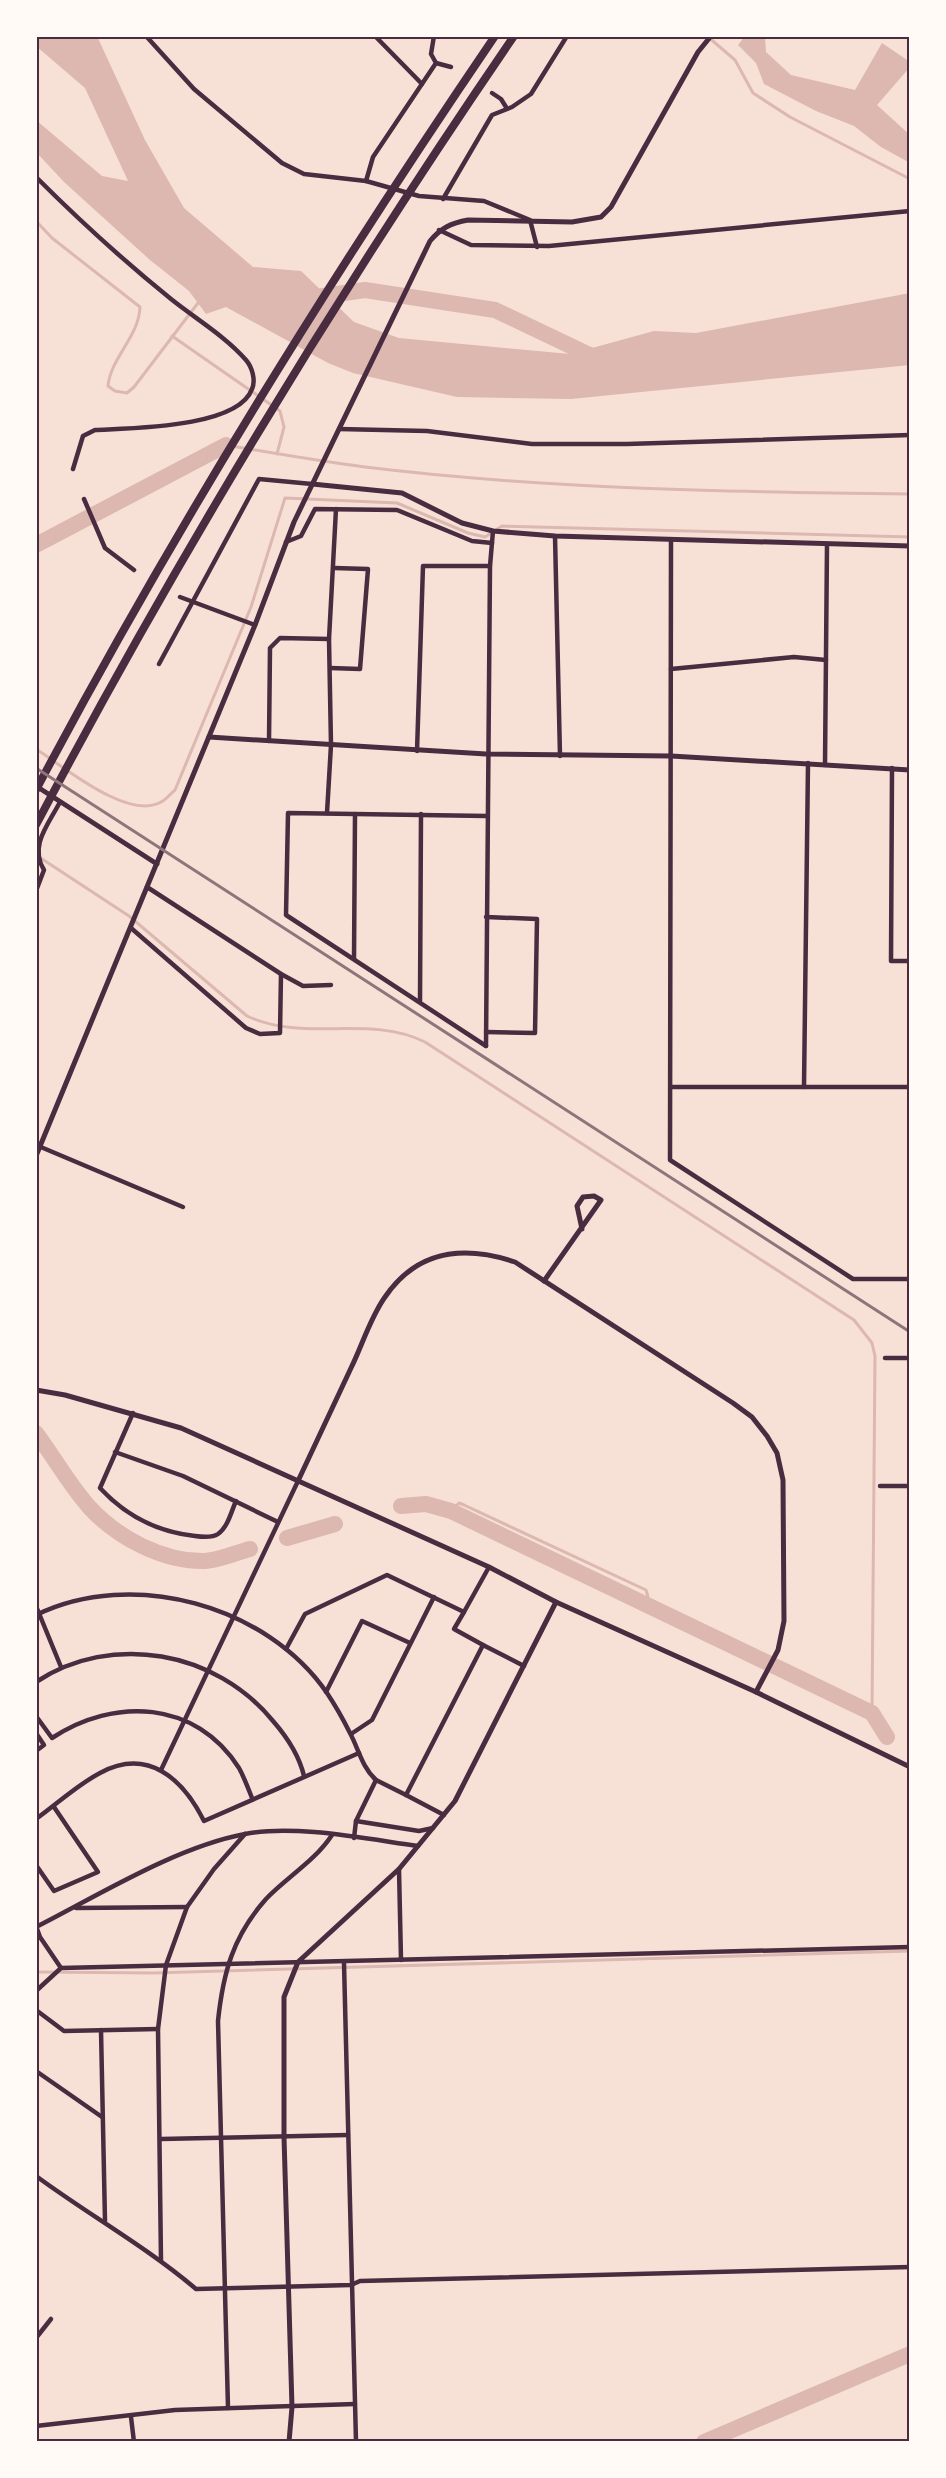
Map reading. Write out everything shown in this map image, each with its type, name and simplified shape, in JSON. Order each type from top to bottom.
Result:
[{"type":"highway","points":[[36,788],[209,479],[320,299],[495,36]]},
{"type":"highway","points":[[36,825],[72,756],[229,477],[413,186],[514,36]]},
{"type":"street","points":[[146,36],[194,89],[282,163],[303,174],[366,181],[419,196],[484,201],[530,220]]},
{"type":"street","points":[[375,36],[422,84]]},
{"type":"street","points":[[434,36],[432,54],[436,63]]},
{"type":"street","points":[[443,199],[492,115],[506,107],[512,107],[531,94],[567,36]]},
{"type":"street","points":[[36,1156],[38,1145],[131,928],[255,625],[286,543],[312,484],[430,241],[439,230],[453,222],[588,220],[601,217],[612,207],[698,52],[711,36]]},
{"type":"street","points":[[366,181],[373,158],[436,63]]},
{"type":"street","points":[[436,63],[451,67]]},
{"type":"street","points":[[492,93],[501,99],[506,107]]},
{"type":"street","points":[[36,177],[113,250],[230,345],[247,361],[254,374],[253,389],[243,403],[227,413],[202,422],[95,430],[83,436],[73,469]]},
{"type":"street","points":[[439,230],[471,245],[537,247],[910,211]]},
{"type":"street","points":[[530,220],[537,247]]},
{"type":"street","points":[[339,429],[427,431],[544,444],[910,435]]},
{"type":"street","points":[[159,664],[259,479],[402,493],[462,523],[494,531],[555,536],[910,546]]},
{"type":"street","points":[[84,499],[105,548],[134,570]]},
{"type":"street","points":[[286,543],[301,536],[315,509],[397,510],[472,541],[492,543]]},
{"type":"street","points":[[327,813],[330,745],[329,639],[336,509]]},
{"type":"street","points":[[487,816],[288,813],[286,915],[486,1046],[487,816],[486,754],[489,566],[494,531]]},
{"type":"street","points":[[555,536],[560,756]]},
{"type":"street","points":[[671,540],[670,1160],[853,1279],[910,1279]]},
{"type":"street","points":[[825,765],[827,544]]},
{"type":"street","points":[[417,751],[423,566],[489,566]]},
{"type":"street","points":[[330,668],[360,669],[368,597],[368,569],[334,568]]},
{"type":"street","points":[[180,597],[255,625]]},
{"type":"street","points":[[268,741],[270,648],[280,638],[329,639]]},
{"type":"street","points":[[671,669],[794,657],[826,660]]},
{"type":"street","points":[[209,737],[417,751],[560,756],[671,756],[910,770]]},
{"type":"street","points":[[804,1087],[808,763]]},
{"type":"street","points":[[892,768],[891,961],[910,962]]},
{"type":"street","points":[[36,788],[157,864]]},
{"type":"street","points":[[36,891],[44,870],[37,858],[38,846],[60,802]]},
{"type":"street","points":[[354,959],[355,814]]},
{"type":"street","points":[[420,1001],[421,814]]},
{"type":"street","points":[[147,887],[303,986],[332,985]]},
{"type":"street","points":[[486,917],[537,919],[535,1033],[486,1032]]},
{"type":"street","points":[[131,928],[246,1028],[260,1034],[280,1033],[281,974]]},
{"type":"street","points":[[671,1087],[910,1087]]},
{"type":"street","points":[[38,1145],[183,1207]]},
{"type":"street","points":[[544,1281],[582,1229],[601,1200],[594,1196],[583,1197],[577,1206],[582,1229]]},
{"type":"street","points":[[161,1770],[384,1298],[408,1272],[429,1259],[462,1251],[489,1253],[515,1262],[733,1403],[752,1417],[767,1436],[777,1453],[783,1480],[784,1621],[782,1637],[775,1655],[756,1692]]},
{"type":"street","points":[[885,1359],[910,1358]]},
{"type":"street","points":[[36,1390],[133,1413],[181,1428],[489,1567],[556,1602],[756,1692],[910,1767]]},
{"type":"street","points":[[133,1413],[100,1488],[113,1502],[135,1517],[162,1530],[202,1537],[216,1536],[225,1528],[236,1502]]},
{"type":"street","points":[[115,1452],[183,1476],[278,1522]]},
{"type":"street","points":[[880,1486],[910,1486]]},
{"type":"street","points":[[489,1567],[454,1629],[524,1666]]},
{"type":"street","points":[[286,1649],[304,1614],[387,1575],[464,1612]]},
{"type":"street","points":[[38,1614],[93,1598],[150,1596],[179,1599],[234,1619],[286,1649],[326,1692],[351,1734],[366,1770],[376,1780],[444,1815]]},
{"type":"street","points":[[351,1734],[372,1720],[434,1597]]},
{"type":"street","points":[[289,2442],[292,2431],[292,2407],[284,2137],[284,1997],[298,1962],[399,1869],[455,1801],[556,1602]]},
{"type":"street","points":[[36,1606],[61,1667]]},
{"type":"street","points":[[326,1692],[362,1621],[410,1643]]},
{"type":"street","points":[[406,1795],[483,1645]]},
{"type":"street","points":[[36,1682],[61,1667],[112,1654],[135,1653],[183,1660],[209,1671],[249,1696],[268,1714],[294,1750],[304,1776]]},
{"type":"street","points":[[36,1716],[52,1738],[84,1720],[125,1710],[150,1711],[185,1722],[223,1748],[239,1769],[252,1798]]},
{"type":"street","points":[[36,1733],[44,1745],[36,1751]]},
{"type":"street","points":[[36,1819],[102,1772],[124,1765],[146,1766],[161,1770],[184,1788],[204,1821],[358,1753]]},
{"type":"street","points":[[354,1838],[356,1821],[376,1780]]},
{"type":"street","points":[[36,1865],[54,1891],[98,1872],[54,1807]]},
{"type":"street","points":[[356,1821],[419,1831],[433,1828]]},
{"type":"street","points":[[61,1968],[40,1937],[36,1926],[151,1869],[245,1834],[276,1832],[332,1835],[418,1846]]},
{"type":"street","points":[[161,2260],[158,2029],[166,1965],[187,1907],[214,1869],[245,1834]]},
{"type":"street","points":[[228,2408],[223,2289],[218,2021],[227,1964],[240,1936],[266,1900],[324,1847],[332,1835]]},
{"type":"street","points":[[399,1869],[401,1960]]},
{"type":"street","points":[[75,1908],[187,1907]]},
{"type":"street","points":[[36,1991],[61,1968],[298,1962],[344,1963],[609,1953],[910,1947]]},
{"type":"street","points":[[344,1963],[356,2442]]},
{"type":"street","points":[[36,2010],[64,2031],[158,2029]]},
{"type":"street","points":[[101,2030],[105,2221]]},
{"type":"street","points":[[36,2071],[102,2117]]},
{"type":"street","points":[[161,2139],[348,2135]]},
{"type":"street","points":[[36,2176],[90,2215],[105,2221],[161,2260],[196,2289],[351,2285],[372,2281],[910,2267]]},
{"type":"street","points":[[36,2338],[51,2319]]},
{"type":"street","points":[[36,2426],[131,2417],[176,2410],[355,2404]]},
{"type":"street","points":[[131,2417],[134,2442]]},
{"type":"shaded area","points":[[36,36],[97,36],[145,140],[184,208],[253,267],[301,271],[354,322],[399,338],[570,354],[654,331],[696,333],[910,293],[910,365],[571,399],[457,397],[353,373],[328,363],[226,307],[206,314],[189,291],[150,260],[64,182],[36,152],[36,120],[102,176],[128,181],[85,88],[36,46]]},
{"type":"shaded area","points":[[745,36],[765,36],[766,52],[791,75],[855,90],[882,43],[910,62],[910,67],[877,105],[910,135],[910,163],[881,147],[854,126],[816,111],[764,84],[756,63],[738,45]]},
{"type":"waterway","points":[[707,36],[735,60],[753,93],[790,117],[910,179]]},
{"type":"waterway","points":[[36,221],[52,238],[140,307],[135,328],[110,376],[108,386],[115,391],[127,393],[134,387],[198,303]]},
{"type":"waterway","points":[[309,298],[365,290],[495,310],[600,360]]},
{"type":"waterway","points":[[172,336],[280,411],[284,427],[277,454]]},
{"type":"waterway","points":[[226,445],[365,467],[569,485],[910,494]]},
{"type":"waterway","points":[[36,545],[226,445]]},
{"type":"waterway","points":[[36,749],[96,789],[131,804],[147,806],[161,802],[175,790],[251,607],[285,498],[397,503],[468,533],[485,537],[502,526],[910,537]]},
{"type":"waterway","points":[[36,855],[129,916],[247,1016],[269,1024],[291,1028],[382,1030],[404,1034],[425,1042],[854,1320],[872,1343],[875,1356],[872,1713]]},
{"type":"waterway","points":[[36,1433],[90,1508],[114,1529],[142,1546],[173,1557],[205,1561],[250,1549]]},
{"type":"waterway","points":[[451,1511],[459,1503],[464,1505],[646,1590],[648,1597],[646,1604]]},
{"type":"waterway","points":[[401,1506],[426,1504],[451,1511],[872,1713],[887,1737]]},
{"type":"waterway","points":[[287,1538],[335,1524]]},
{"type":"waterway","points":[[36,1972],[153,1973],[910,1951]]},
{"type":"waterway","points":[[704,2442],[910,2354]]},
{"type":"railway","points":[[36,768],[910,1332]]}]
